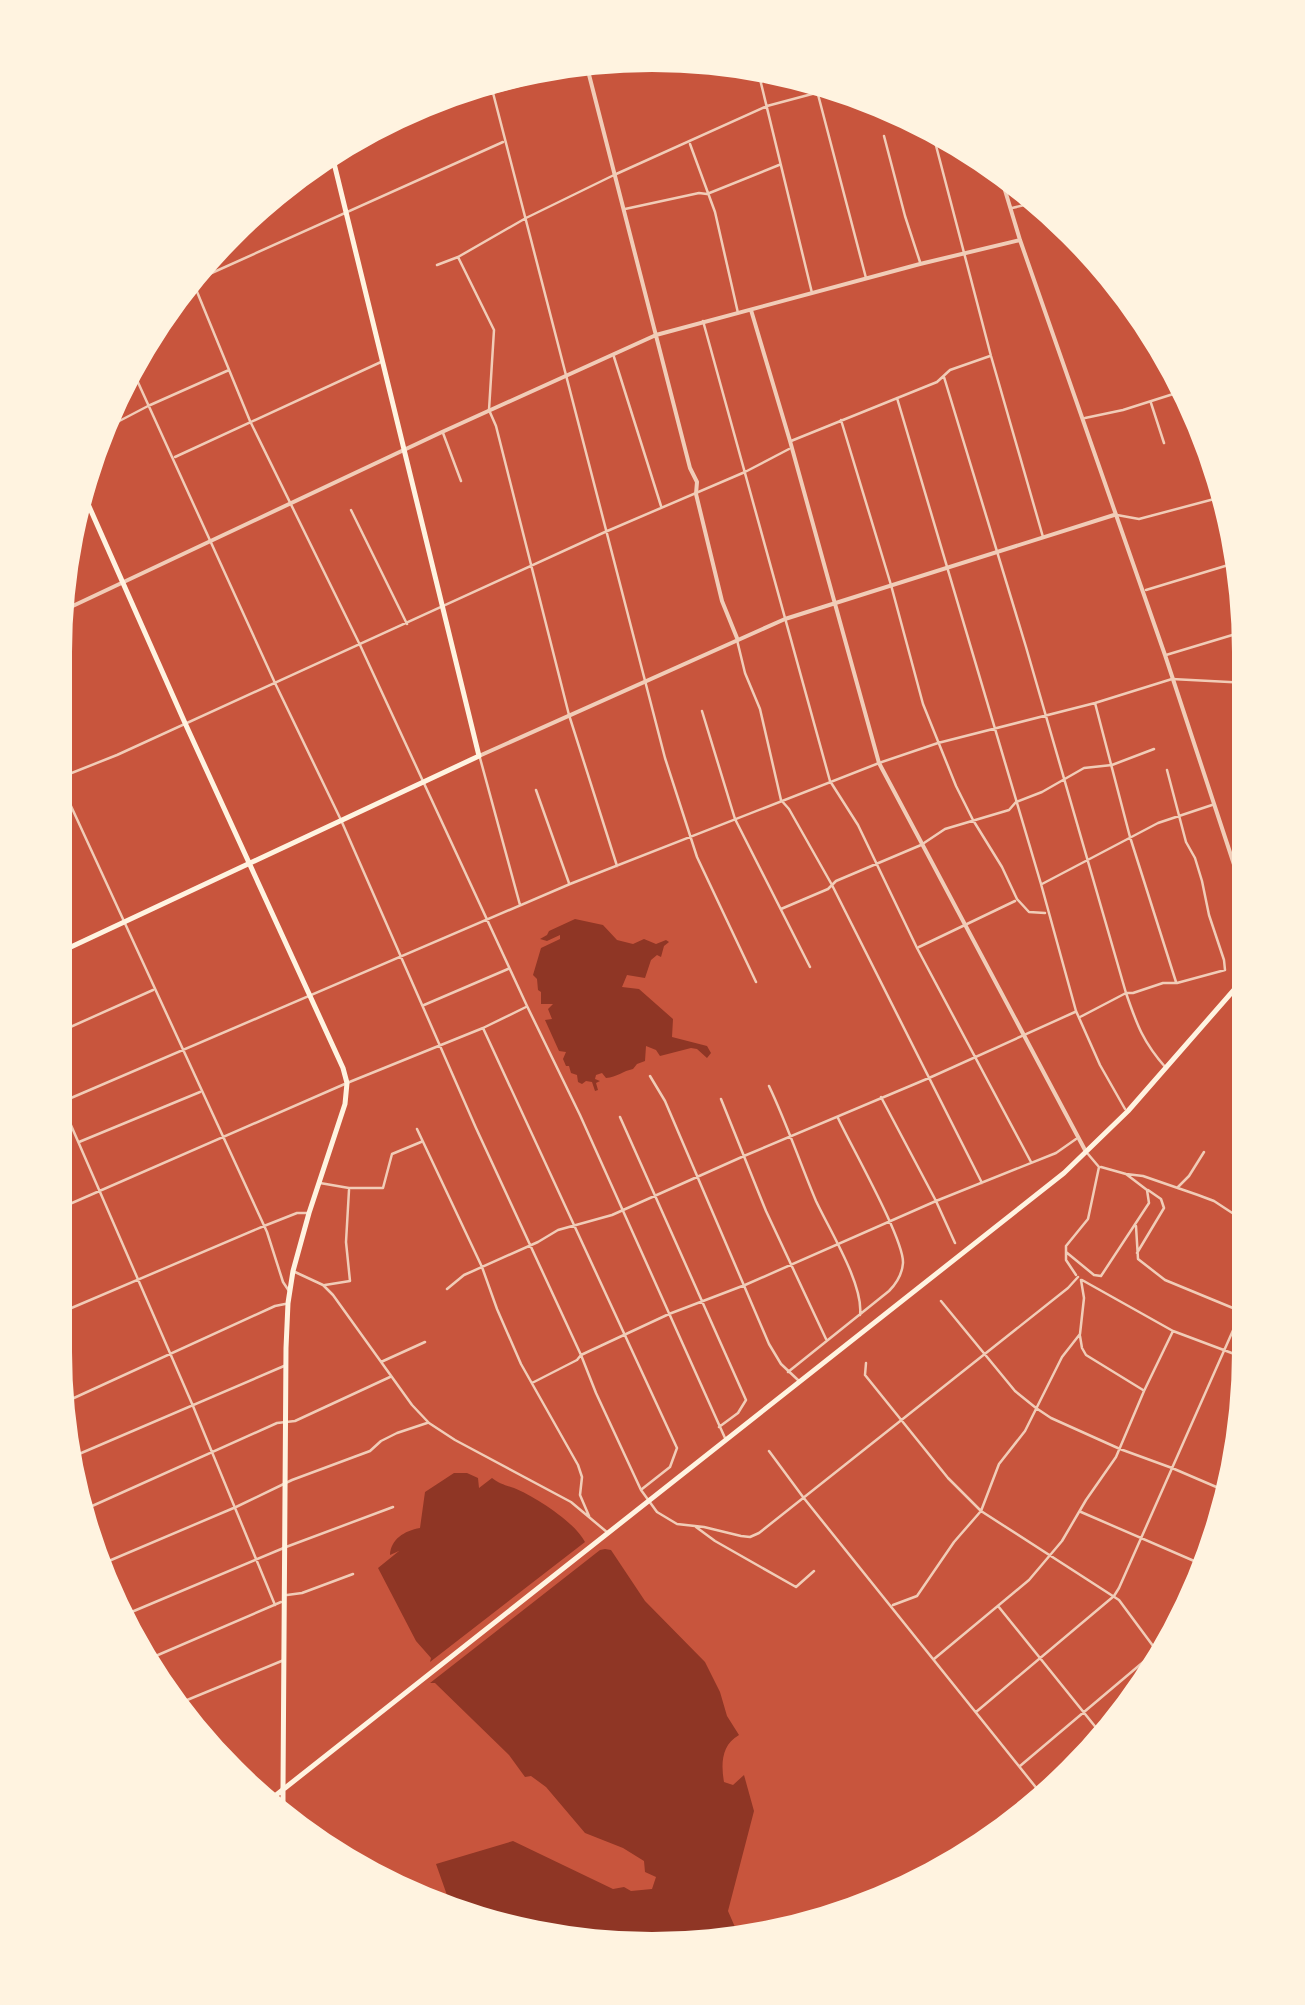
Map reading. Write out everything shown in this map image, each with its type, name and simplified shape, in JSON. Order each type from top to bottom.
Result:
[{"type":"main road","points":[[72,945],[479,756],[335,167]]},
{"type":"main road","points":[[90,509],[185,724],[312,995],[347,1083],[289,1291],[283,1800]]},
{"type":"main road","points":[[277,1795],[1034,1198],[1128,1112],[1232,992]]},
{"type":"street","points":[[589,76],[696,482],[722,601],[760,710],[781,800],[832,885],[982,1183]]},
{"type":"street","points":[[761,83],[812,294]]},
{"type":"street","points":[[494,94],[664,758],[697,857],[756,982]]},
{"type":"street","points":[[437,265],[526,218],[767,106],[813,95]]},
{"type":"street","points":[[819,97],[866,278]]},
{"type":"street","points":[[884,136],[920,264]]},
{"type":"street","points":[[217,269],[505,141]]},
{"type":"street","points":[[690,142],[715,212],[738,313]]},
{"type":"street","points":[[936,147],[990,356],[1043,537]]},
{"type":"street","points":[[624,210],[707,194],[781,165]]},
{"type":"street","points":[[1005,191],[1232,859]]},
{"type":"street","points":[[1010,208],[1022,205]]},
{"type":"street","points":[[75,605],[656,335],[1020,240]]},
{"type":"street","points":[[458,257],[494,330],[489,410],[569,715],[617,868]]},
{"type":"street","points":[[197,293],[250,421],[425,782],[726,1439]]},
{"type":"street","points":[[751,310],[879,763],[964,927],[1077,1138],[1099,1167],[1144,1176],[1214,1201],[1232,1214]]},
{"type":"street","points":[[703,321],[830,781],[858,825],[917,948],[1031,1162]]},
{"type":"street","points":[[613,354],[661,508]]},
{"type":"street","points":[[790,441],[937,382],[950,370],[990,356]]},
{"type":"street","points":[[173,458],[382,362]]},
{"type":"street","points":[[122,419],[229,370]]},
{"type":"street","points":[[944,377],[1126,992],[1149,1049],[1166,1068]]},
{"type":"street","points":[[138,384],[341,820],[648,1502],[677,1524],[750,1537],[759,1533],[1079,1278]]},
{"type":"street","points":[[1083,418],[1172,394]]},
{"type":"street","points":[[896,398],[1078,1018],[1128,1112]]},
{"type":"street","points":[[1150,401],[1164,443]]},
{"type":"street","points":[[841,420],[923,704],[938,742],[974,820],[1018,900],[1029,912],[1047,913]]},
{"type":"street","points":[[442,432],[461,480]]},
{"type":"street","points":[[72,773],[790,449]]},
{"type":"street","points":[[520,906],[479,756],[785,618],[1115,515],[1139,519],[1212,500]]},
{"type":"street","points":[[352,510],[408,624]]},
{"type":"street","points":[[1142,592],[1226,565]]},
{"type":"street","points":[[1165,656],[1232,635]]},
{"type":"street","points":[[72,1097],[570,884],[879,763],[938,742],[1096,703],[1172,679],[1232,682]]},
{"type":"street","points":[[1096,703],[1130,837],[1176,983]]},
{"type":"street","points":[[702,711],[735,818],[810,967]]},
{"type":"street","points":[[781,909],[921,845],[945,829],[1009,810],[1016,802],[1084,768],[1112,766],[1154,749]]},
{"type":"street","points":[[1078,1018],[1126,992],[1225,970],[1167,770]]},
{"type":"street","points":[[536,790],[570,884]]},
{"type":"street","points":[[1040,884],[1158,823],[1213,805]]},
{"type":"street","points":[[72,807],[264,1226],[289,1291]]},
{"type":"street","points":[[917,948],[1018,900]]},
{"type":"street","points":[[423,1005],[510,968]]},
{"type":"street","points":[[72,1025],[154,989]]},
{"type":"street","points":[[72,1202],[527,1006]]},
{"type":"street","points":[[447,1289],[464,1275],[574,1224],[612,1215],[1076,1011]]},
{"type":"street","points":[[483,1028],[677,1448],[670,1467],[641,1490]]},
{"type":"street","points":[[650,1076],[665,1101],[769,1344],[781,1364],[800,1381]]},
{"type":"street","points":[[769,1086],[862,1305],[860,1315]]},
{"type":"street","points":[[79,1142],[202,1091]]},
{"type":"street","points":[[881,1097],[955,1243]]},
{"type":"street","points":[[721,1099],[766,1211],[826,1339]]},
{"type":"street","points":[[620,1116],[746,1400],[738,1413],[719,1427]]},
{"type":"street","points":[[788,1372],[889,1291],[903,1266],[890,1223],[837,1117]]},
{"type":"street","points":[[72,1128],[193,1406],[274,1605]]},
{"type":"street","points":[[417,1129],[482,1267],[496,1309],[578,1466],[582,1477],[580,1495],[589,1516]]},
{"type":"street","points":[[532,1383],[624,1334],[1056,1153],[1077,1138]]},
{"type":"street","points":[[320,1182],[349,1188],[383,1188],[392,1154],[422,1141]]},
{"type":"street","points":[[1178,1188],[1204,1152]]},
{"type":"street","points":[[1099,1167],[1088,1218],[1065,1251],[1084,1298],[1082,1348],[1144,1391]]},
{"type":"street","points":[[1126,1174],[1161,1199],[1164,1208],[1137,1254]]},
{"type":"street","points":[[323,1285],[350,1281],[346,1242],[349,1188]]},
{"type":"street","points":[[1065,1251],[1094,1275],[1101,1276],[1150,1203],[1147,1190]]},
{"type":"street","points":[[72,1308],[264,1226],[297,1213],[309,1213]]},
{"type":"street","points":[[1136,1224],[1138,1260],[1165,1280],[1232,1307]]},
{"type":"street","points":[[293,1271],[323,1285],[428,1422],[572,1502],[608,1533]]},
{"type":"street","points":[[1079,1278],[1173,1331],[1232,1353]]},
{"type":"street","points":[[941,1301],[1015,1391],[1036,1408],[1120,1449],[1216,1487]]},
{"type":"street","points":[[75,1398],[288,1303]]},
{"type":"street","points":[[933,1660],[1029,1580],[1051,1556],[1120,1449],[1173,1331]]},
{"type":"street","points":[[892,1606],[918,1596],[980,1511],[999,1464],[1026,1432],[1062,1357],[1080,1334]]},
{"type":"street","points":[[976,1712],[1114,1596],[1232,1334]]},
{"type":"street","points":[[381,1362],[425,1342]]},
{"type":"street","points":[[866,1363],[866,1376],[948,1478],[980,1511],[1114,1596],[1153,1645]]},
{"type":"street","points":[[81,1452],[286,1366]]},
{"type":"street","points":[[93,1506],[276,1422],[295,1420],[392,1377]]},
{"type":"street","points":[[111,1560],[370,1451],[397,1433],[428,1422]]},
{"type":"street","points":[[769,1451],[1036,1788]]},
{"type":"street","points":[[133,1612],[286,1547],[394,1507]]},
{"type":"street","points":[[1080,1512],[1193,1560]]},
{"type":"street","points":[[694,1526],[796,1587],[814,1572]]},
{"type":"street","points":[[158,1656],[286,1598],[353,1574]]},
{"type":"street","points":[[998,1604],[1095,1727]]},
{"type":"street","points":[[187,1700],[285,1660]]},
{"type":"street","points":[[1018,1767],[1141,1666]]},
{"type":"shaded area","points":[[575,919],[603,925],[617,940],[633,944],[644,939],[656,944],[669,942],[661,957],[657,955],[651,960],[645,978],[627,975],[622,987],[639,989],[673,1019],[672,1037],[707,1046],[711,1053],[707,1058],[691,1048],[660,1056],[646,1046],[645,1061],[633,1069],[606,1078],[602,1073],[596,1075],[595,1079],[600,1081],[596,1083],[598,1090],[592,1082],[578,1082],[563,1059],[566,1052],[559,1051],[545,1020],[552,1019],[548,1009],[553,1004],[541,1004],[541,992],[533,975],[541,948],[560,939],[560,935],[547,941],[540,939]]},
{"type":"shaded area","points":[[454,1473],[478,1478],[479,1488],[492,1478],[543,1503],[585,1542],[430,1662],[378,1568],[399,1551],[390,1555],[399,1537],[420,1528],[425,1492]]},
{"type":"shaded area","points":[[600,1550],[611,1550],[645,1601],[705,1662],[739,1735],[726,1750],[724,1782],[733,1785],[744,1775],[754,1811],[728,1911],[735,1927],[652,1932],[577,1928],[502,1913],[447,1894],[436,1864],[513,1841],[613,1889],[652,1889],[656,1877],[645,1872],[644,1861],[585,1833],[546,1787],[531,1776],[525,1777],[509,1755],[435,1683],[430,1683]]}]
